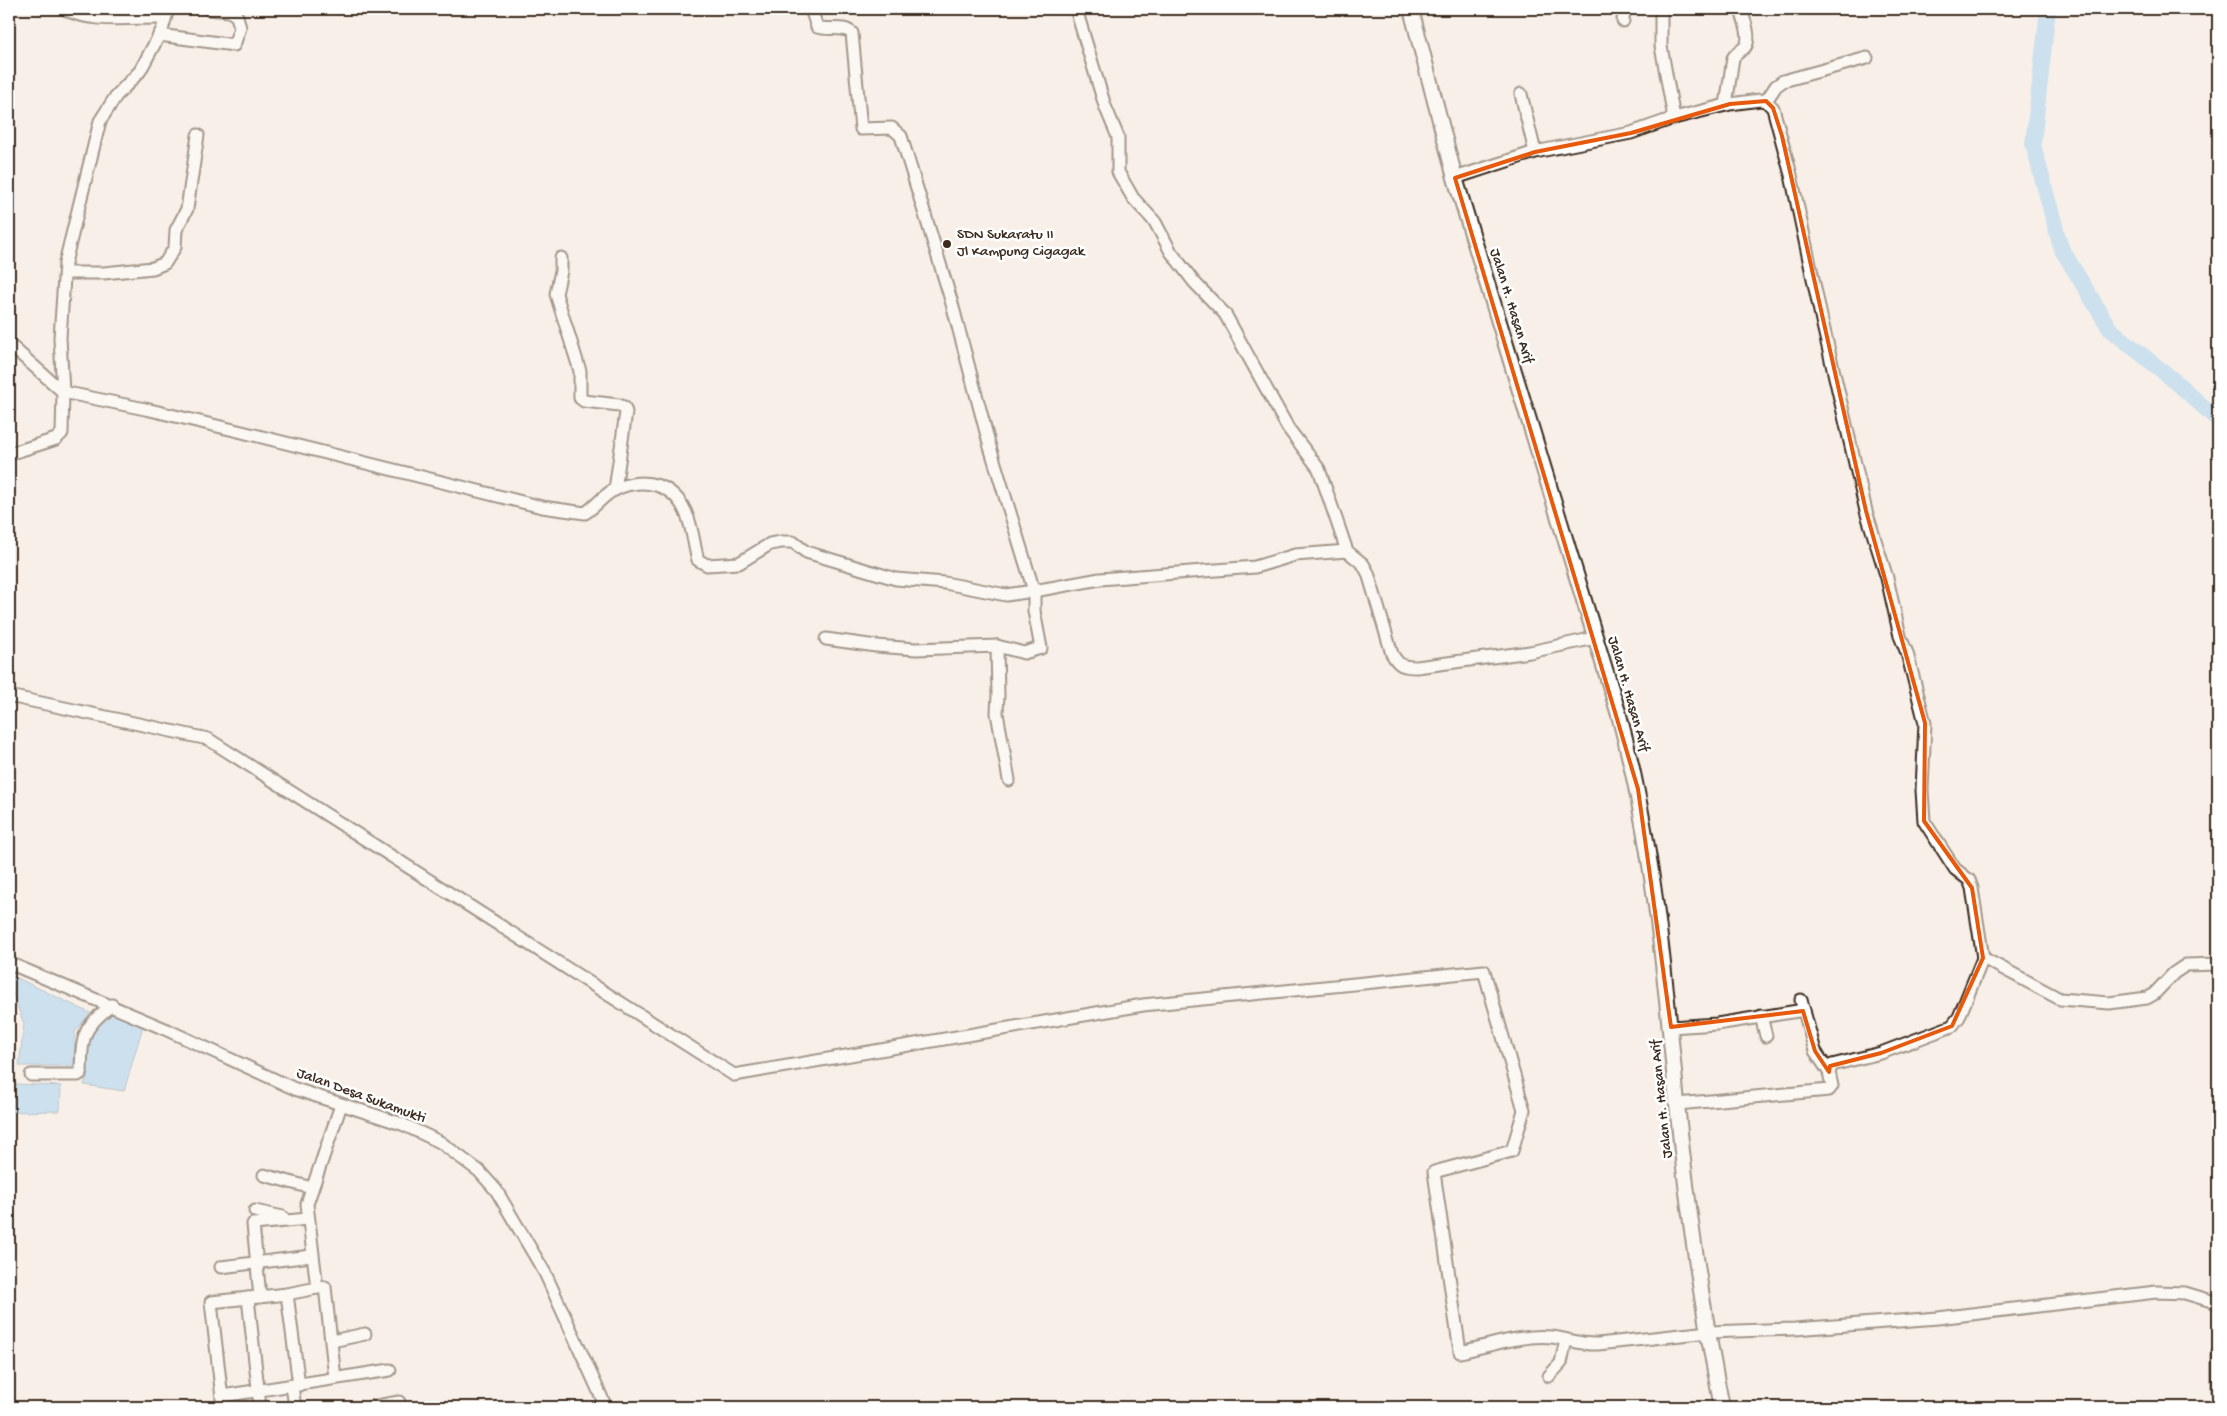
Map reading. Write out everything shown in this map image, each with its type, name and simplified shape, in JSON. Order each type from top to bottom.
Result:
[{"type":"main road","name":"Jalan H. Hasan Arif","points":[[1411,9],[1455,178],[1619,715],[1638,789],[1660,932],[1671,1028],[1677,1104],[1695,1248],[1722,1407]]},
{"type":"street","points":[[9,454],[60,437],[62,433],[63,392],[60,338],[65,273],[100,121],[116,96],[140,70],[159,35],[166,13],[89,17],[64,9]]},
{"type":"street","points":[[159,35],[234,45],[240,28],[237,16],[228,11],[208,9]]},
{"type":"street","points":[[811,9],[817,27],[824,30],[843,28],[852,33],[861,129],[892,128],[900,136],[951,300],[990,447],[1034,591],[1034,611],[1041,648],[1024,653],[996,646],[916,649],[826,639]]},
{"type":"street","points":[[1079,9],[1078,16],[1104,106],[1118,137],[1118,172],[1133,198],[1155,222],[1171,252],[1194,282],[1226,314],[1288,428],[1319,469],[1347,550],[1363,564],[1368,573],[1392,654],[1398,664],[1402,667],[1417,667],[1530,652],[1595,638]]},
{"type":"street","points":[[1623,21],[1624,9]]},
{"type":"street","points":[[1661,9],[1661,46],[1674,118]]},
{"type":"street","points":[[1726,105],[1733,58],[1748,42],[1740,9]]},
{"type":"street","points":[[1766,101],[1773,89],[1783,81],[1867,58]]},
{"type":"street","points":[[1521,94],[1535,152]]},
{"type":"street","points":[[1455,178],[1535,152],[1631,133],[1674,118],[1726,105],[1749,101],[1766,101],[1773,108],[1782,136],[1866,511],[1885,571],[1900,636],[1907,653],[1925,723],[1922,790],[1924,821],[1955,869],[1971,884],[1983,958],[1959,1017],[1952,1026],[1881,1053],[1832,1065],[1829,1072]]},
{"type":"street","points":[[65,273],[104,273],[153,268],[165,263],[175,247],[176,230],[188,209],[198,135]]},
{"type":"street","points":[[561,258],[561,271],[556,294],[580,371],[580,398],[584,401],[619,405],[624,407],[626,412],[614,490]]},
{"type":"street","points":[[9,344],[63,392],[150,410],[503,498],[581,514],[588,511],[614,490],[627,485],[645,483],[656,485],[670,491],[688,517],[698,560],[707,565],[739,563],[770,544],[788,541],[797,544],[806,552],[896,580],[945,583],[1006,595],[1100,579],[1255,567],[1295,555],[1347,550]]},
{"type":"street","points":[[996,646],[997,713],[1009,780]]},
{"type":"street","points":[[9,696],[208,739],[734,1075],[1143,1005],[1484,971],[1524,1110],[1512,1151],[1434,1172],[1460,1352],[1523,1339],[1552,1337],[1589,1345],[1938,1318],[2156,1292],[2185,1293],[2218,1304]]},
{"type":"street","points":[[1983,958],[2060,999],[2109,1003],[2147,998],[2154,994],[2174,973],[2186,966],[2218,964]]},
{"type":"street","name":"Jalan Desa Sukamukti","points":[[9,963],[112,1005],[295,1089],[402,1124],[440,1142],[479,1171],[496,1190],[545,1273],[606,1407]]},
{"type":"street","points":[[30,1075],[78,1076],[81,1073],[83,1038],[88,1026],[112,1005]]},
{"type":"street","points":[[1671,1028],[1717,1024],[1761,1016],[1802,1005],[1815,1051],[1829,1072],[1832,1086],[1829,1090],[1677,1104]]},
{"type":"street","points":[[1761,1016],[1766,1036]]},
{"type":"street","points":[[316,1288],[311,1256],[307,1204],[341,1105]]},
{"type":"street","points":[[264,1175],[312,1188]]},
{"type":"street","points":[[255,1212],[295,1220]]},
{"type":"street","points":[[260,1297],[252,1224],[308,1219]]},
{"type":"street","points":[[221,1267],[311,1256]]},
{"type":"street","points":[[335,1378],[325,1287],[287,1294],[211,1302],[223,1401],[258,1391],[390,1370]]},
{"type":"street","points":[[287,1294],[296,1385],[295,1407]]},
{"type":"street","points":[[248,1298],[260,1407]]},
{"type":"street","points":[[332,1340],[365,1334]]},
{"type":"street","points":[[1549,1376],[1561,1363],[1566,1340]]},
{"type":"street","points":[[2218,1352],[2218,1391]]},
{"type":"street","points":[[371,1407],[399,1402]]},
{"type":"highlighted area","points":[[1766,101],[1773,108],[1782,136],[1866,511],[1925,723],[1924,821],[1972,888],[1983,958],[1952,1026],[1881,1053],[1830,1066],[1829,1072],[1815,1051],[1803,1011],[1671,1027],[1638,789],[1455,178],[1535,152],[1631,133],[1730,104]]},
{"type":"water","points":[[9,974],[90,1013],[75,1032],[74,1066],[19,1066],[24,1024],[9,984]]},
{"type":"water","points":[[110,1013],[143,1026],[124,1091],[84,1085],[88,1072],[85,1034]]},
{"type":"water","points":[[16,1084],[61,1086],[60,1111],[11,1112]]},
{"type":"waterway","points":[[2048,9],[2033,144],[2061,248],[2110,329],[2176,382],[2218,420]]},
{"type":"place","name":"SDN Sukaratu II Jl Kampung Cigagak","points":[[947,244]]}]
